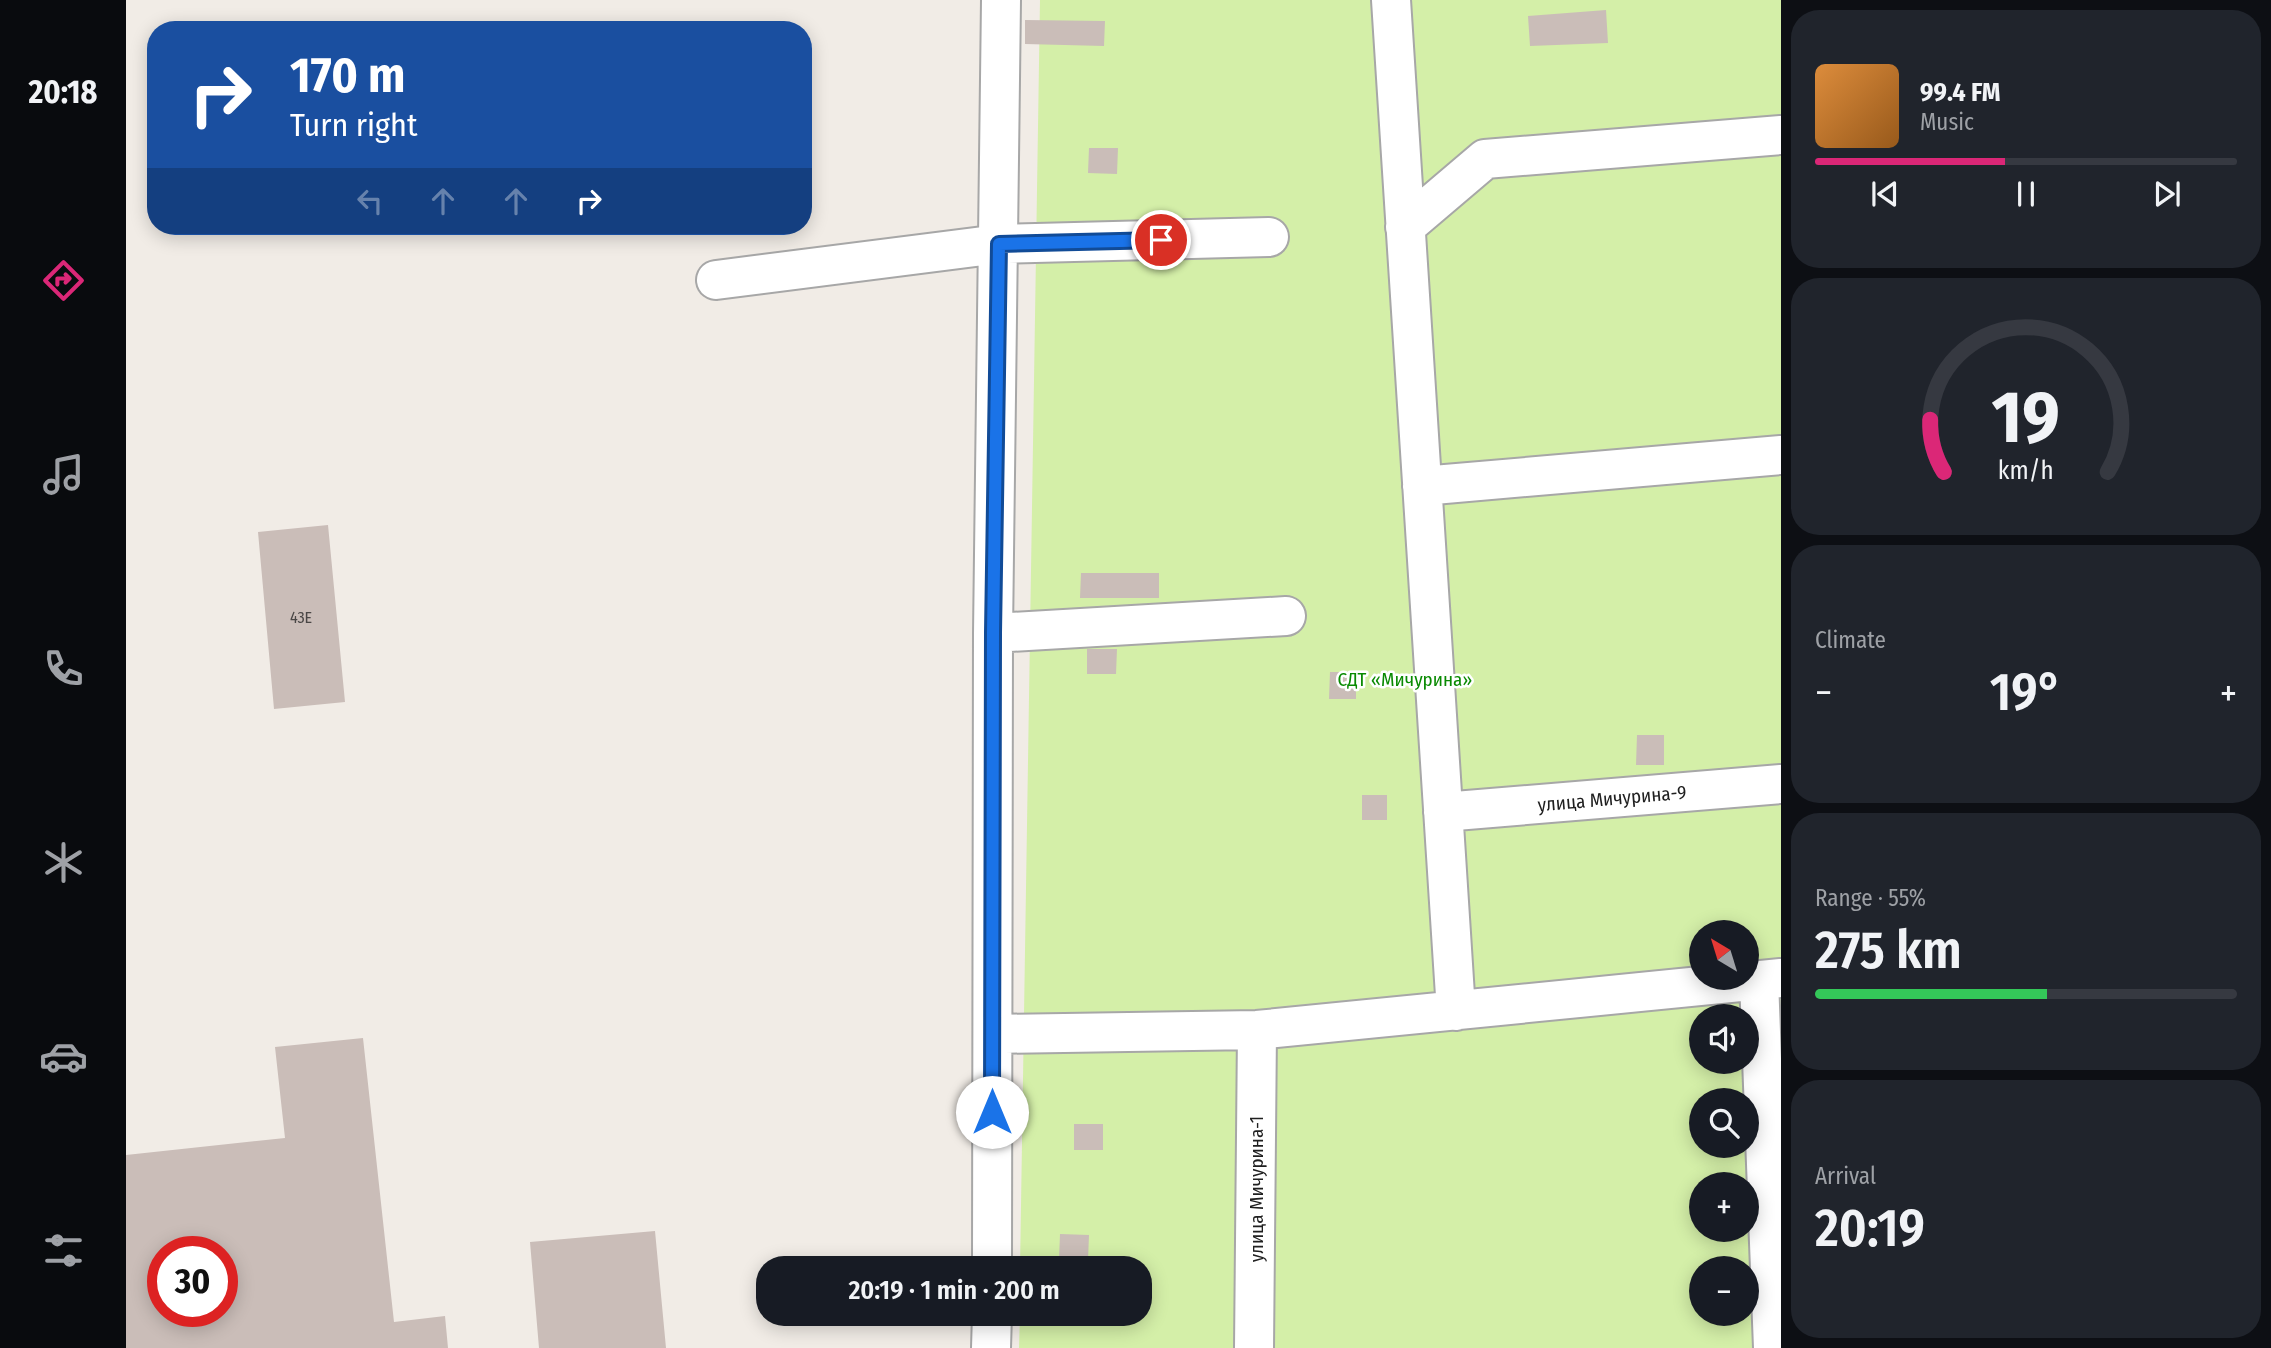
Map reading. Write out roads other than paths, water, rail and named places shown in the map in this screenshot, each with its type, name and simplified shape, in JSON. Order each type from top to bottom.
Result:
[{"type":"street","points":[[992,1256],[993,633],[1001,0]]},
{"type":"street","points":[[1391,0],[1456,1011]]},
{"type":"street","points":[[1405,227],[1485,159],[1781,135]]},
{"type":"street","points":[[716,280],[999,244],[1269,237]]},
{"type":"street","points":[[1422,486],[1781,455]]},
{"type":"street","points":[[993,633],[1286,616]]},
{"type":"street","name":"улица Мичурина-9","points":[[1443,812],[1781,784]]},
{"type":"street","points":[[993,1034],[1257,1030],[1770,979],[1773,1348]]},
{"type":"street","name":"улица Мичурина-1","points":[[1255,1348],[1257,1030]]},
{"type":"street","points":[[991,1348],[992,1326]]},
{"type":"park label","name":"СДТ «Мичурина»","points":[[1405,679]]}]
